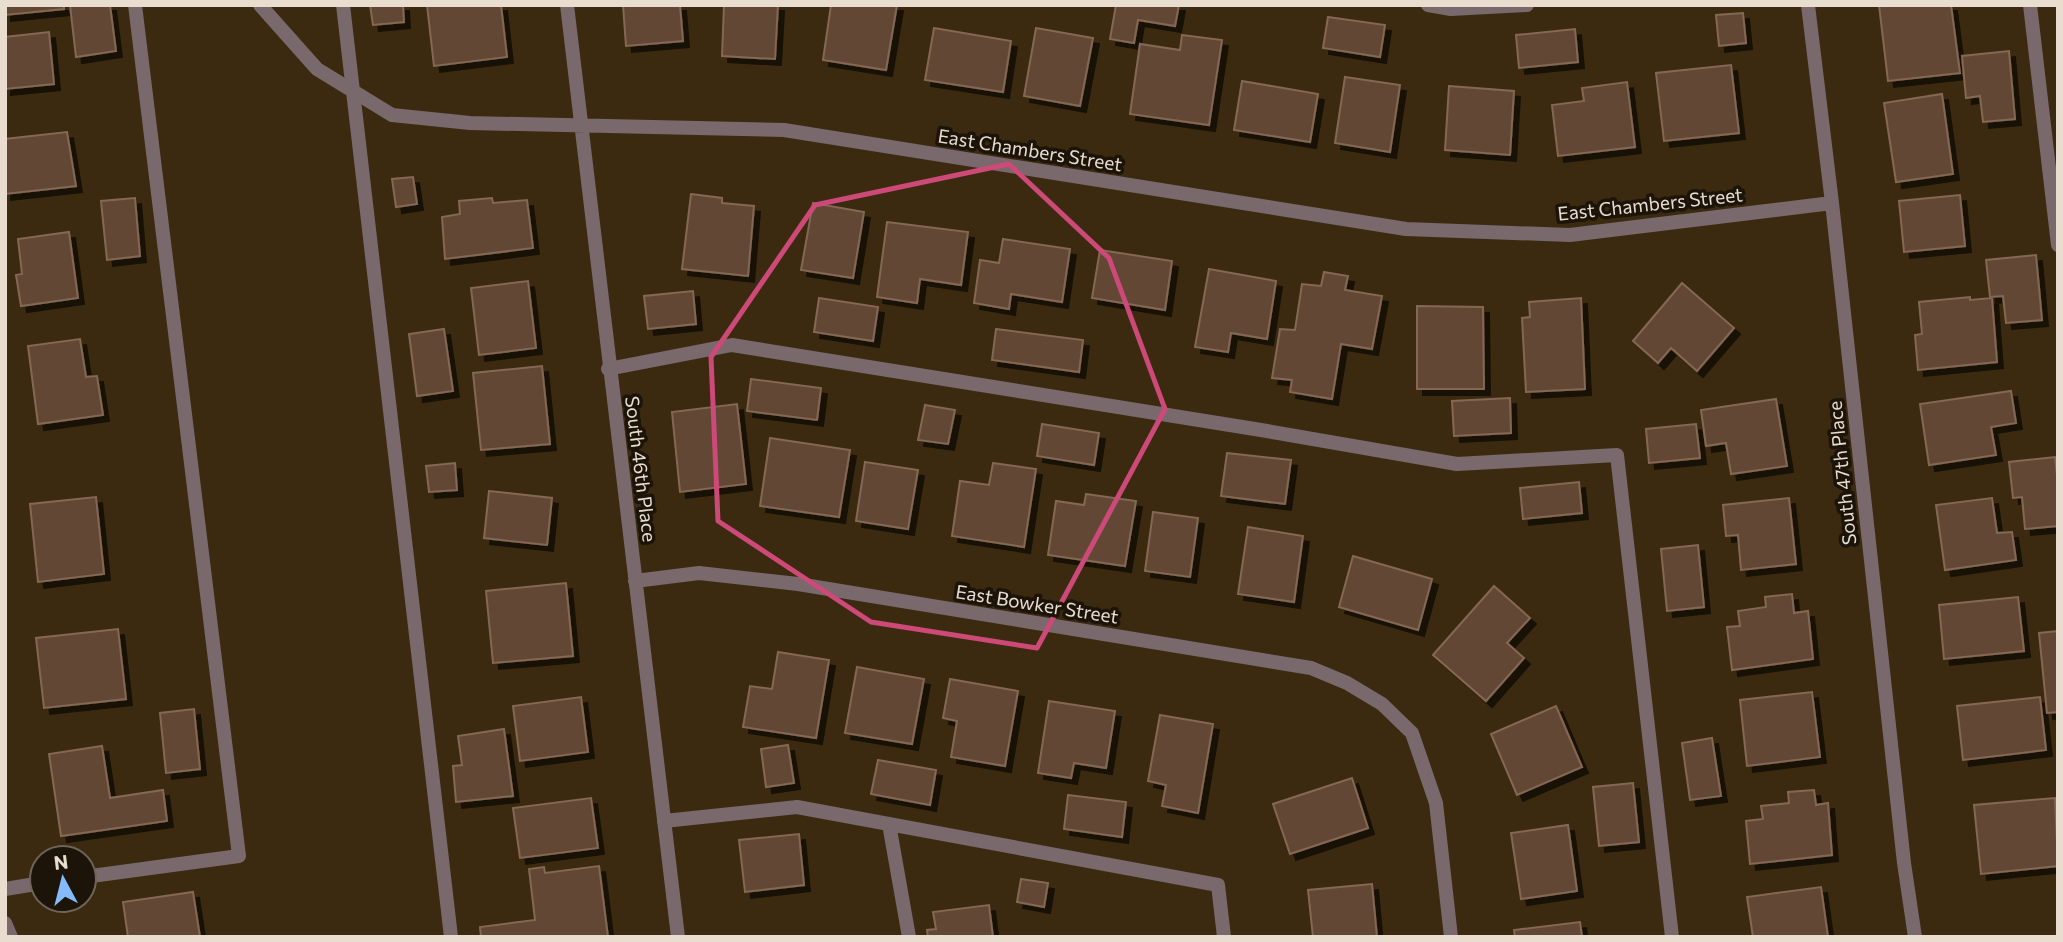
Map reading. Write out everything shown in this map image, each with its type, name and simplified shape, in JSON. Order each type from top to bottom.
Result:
[{"type":"street","points":[[98,875],[239,856],[135,5]]},
{"type":"street","name":"East Chambers Street","points":[[260,5],[317,69],[391,115],[470,123],[784,131],[1406,229],[1570,235],[1832,203]]},
{"type":"street","points":[[343,5],[451,937]]},
{"type":"street","name":"South 46th Place","points":[[567,5],[608,369],[678,937]]},
{"type":"street","points":[[1428,5],[1451,9],[1527,5]]},
{"type":"street","name":"South 47th Place","points":[[1808,5],[1904,863],[1915,937]]},
{"type":"street","points":[[2029,5],[2058,245]]},
{"type":"street","points":[[608,369],[732,345],[1457,464],[1617,455],[1672,937]]},
{"type":"street","name":"East Bowker Street","points":[[635,581],[699,573],[798,584],[1311,668],[1348,683],[1382,704],[1412,733],[1436,803],[1451,937]]},
{"type":"street","points":[[664,821],[797,807],[1218,885],[1224,937]]},
{"type":"street","points":[[889,824],[909,937]]},
{"type":"street","points":[[5,889],[28,885]]},
{"type":"street","points":[[5,923],[11,937]]},
{"type":"highlighted area","points":[[1009,164],[1109,258],[1165,409],[1037,648],[871,622],[718,521],[711,357],[815,205]]},
{"type":"building","points":[[5,5],[64,5],[64,9],[5,15]]},
{"type":"building","points":[[70,5],[110,5],[116,51],[76,57]]},
{"type":"building","points":[[370,5],[403,5],[404,22],[373,25]]},
{"type":"building","points":[[427,5],[501,5],[507,57],[434,66]]},
{"type":"building","points":[[623,5],[680,5],[683,41],[626,46]]},
{"type":"building","points":[[724,5],[778,5],[775,59],[722,56]]},
{"type":"building","points":[[831,5],[897,5],[886,70],[823,60]]},
{"type":"building","points":[[1116,5],[1179,5],[1175,26],[1138,20],[1134,43],[1110,39]]},
{"type":"building","points":[[1879,5],[1951,5],[1960,73],[1888,81]]},
{"type":"building","points":[[1743,13],[1746,43],[1719,46],[1716,15]]},
{"type":"building","points":[[1328,17],[1385,25],[1380,57],[1323,48]]},
{"type":"building","points":[[934,28],[1011,41],[1003,92],[925,80]]},
{"type":"building","points":[[1036,28],[1093,38],[1080,106],[1024,96]]},
{"type":"building","points":[[1575,29],[1578,62],[1519,68],[1516,35]]},
{"type":"building","points":[[49,32],[54,84],[5,89],[5,37]]},
{"type":"building","points":[[1182,35],[1222,40],[1209,125],[1130,114],[1140,44],[1180,50]]},
{"type":"building","points":[[2009,51],[2015,119],[1983,122],[1980,96],[1966,98],[1962,56]]},
{"type":"building","points":[[1731,65],[1739,133],[1664,141],[1656,73]]},
{"type":"building","points":[[1345,77],[1400,85],[1390,152],[1335,143]]},
{"type":"building","points":[[1242,81],[1318,94],[1310,142],[1234,130]]},
{"type":"building","points":[[1627,82],[1635,147],[1558,156],[1552,105],[1584,101],[1582,88]]},
{"type":"building","points":[[1449,86],[1514,91],[1510,155],[1445,150]]},
{"type":"building","points":[[1942,94],[1953,174],[1896,182],[1884,103]]},
{"type":"building","points":[[67,132],[76,186],[5,194],[5,139]]},
{"type":"building","points":[[413,177],[417,204],[396,207],[392,179]]},
{"type":"building","points":[[691,194],[722,198],[722,203],[754,206],[748,276],[682,269]]},
{"type":"building","points":[[1960,195],[1965,246],[1904,252],[1899,201]]},
{"type":"building","points":[[135,198],[140,256],[107,260],[101,201]]},
{"type":"building","points":[[492,198],[493,203],[527,200],[533,248],[445,259],[442,217],[460,214],[459,201]]},
{"type":"building","points":[[813,203],[864,212],[853,278],[801,270]]},
{"type":"building","points":[[887,222],[968,232],[961,285],[920,279],[917,303],[877,297]]},
{"type":"building","points":[[69,232],[78,298],[21,306],[16,275],[22,274],[18,239]]},
{"type":"building","points":[[1003,239],[1070,249],[1062,302],[1011,294],[1009,309],[974,303],[980,260],[999,263]]},
{"type":"building","points":[[1100,250],[1172,261],[1165,310],[1092,298]]},
{"type":"building","points":[[2036,255],[2042,320],[2006,323],[2003,296],[1990,297],[1986,260]]},
{"type":"building","points":[[1209,269],[1276,281],[1267,339],[1231,333],[1228,352],[1195,347]]},
{"type":"building","points":[[1324,272],[1348,276],[1345,290],[1382,296],[1372,349],[1341,344],[1332,399],[1290,392],[1292,380],[1272,378],[1280,329],[1295,330],[1302,284],[1321,286]]},
{"type":"building","points":[[528,281],[536,348],[479,355],[471,288]]},
{"type":"building","points":[[1682,283],[1734,328],[1697,371],[1671,348],[1658,363],[1633,341]]},
{"type":"building","points":[[693,291],[696,324],[648,329],[644,296]]},
{"type":"building","points":[[1970,297],[1970,300],[1992,298],[1997,362],[1918,370],[1915,335],[1922,334],[1919,302]]},
{"type":"building","points":[[819,298],[878,307],[873,341],[814,332]]},
{"type":"building","points":[[1581,298],[1585,389],[1526,392],[1522,318],[1530,317],[1529,302]]},
{"type":"building","points":[[1417,306],[1483,307],[1484,389],[1417,389]]},
{"type":"building","points":[[444,329],[453,391],[417,396],[409,334]]},
{"type":"building","points":[[996,329],[1083,340],[1079,372],[992,360]]},
{"type":"building","points":[[80,339],[86,377],[97,376],[103,415],[38,424],[28,346]]},
{"type":"building","points":[[542,366],[550,444],[481,450],[473,373]]},
{"type":"building","points":[[751,379],[821,388],[817,420],[747,411]]},
{"type":"building","points":[[2011,391],[2016,423],[1991,427],[1996,455],[1929,465],[1920,404]]},
{"type":"building","points":[[1510,398],[1511,433],[1454,436],[1452,401]]},
{"type":"building","points":[[1776,399],[1787,466],[1731,474],[1726,443],[1706,446],[1701,410]]},
{"type":"building","points":[[737,404],[746,484],[680,492],[672,412]]},
{"type":"building","points":[[925,405],[955,410],[948,444],[918,440]]},
{"type":"building","points":[[1042,424],[1099,433],[1094,465],[1037,456]]},
{"type":"building","points":[[1696,424],[1700,458],[1649,463],[1646,429]]},
{"type":"building","points":[[770,438],[850,450],[839,517],[760,506]]},
{"type":"building","points":[[1227,453],[1291,460],[1285,504],[1221,496]]},
{"type":"building","points":[[2055,457],[2058,526],[2025,529],[2022,497],[2013,498],[2009,462]]},
{"type":"building","points":[[865,462],[918,470],[908,529],[856,521]]},
{"type":"building","points":[[455,463],[457,490],[429,492],[426,466]]},
{"type":"building","points":[[993,463],[1036,469],[1024,547],[952,536],[960,481],[989,485]]},
{"type":"building","points":[[1579,482],[1582,513],[1523,519],[1520,488]]},
{"type":"building","points":[[489,491],[552,498],[547,545],[484,538]]},
{"type":"building","points":[[1086,494],[1136,501],[1125,566],[1048,555],[1056,501],[1084,505]]},
{"type":"building","points":[[96,497],[104,574],[38,582],[30,504]]},
{"type":"building","points":[[1789,498],[1796,564],[1741,570],[1738,535],[1726,536],[1723,505]]},
{"type":"building","points":[[1992,498],[1997,533],[2012,532],[2016,560],[1945,570],[1936,505]]},
{"type":"building","points":[[1153,512],[1198,518],[1190,577],[1145,571]]},
{"type":"building","points":[[1248,527],[1303,536],[1294,602],[1238,594]]},
{"type":"building","points":[[1698,545],[1704,607],[1667,611],[1661,549]]},
{"type":"building","points":[[1353,556],[1432,579],[1418,630],[1339,607]]},
{"type":"building","points":[[566,583],[573,656],[493,663],[486,591]]},
{"type":"building","points":[[1494,586],[1530,618],[1507,643],[1524,658],[1486,701],[1433,655]]},
{"type":"building","points":[[1792,594],[1794,613],[1808,611],[1813,659],[1732,670],[1727,627],[1740,626],[1738,611],[1766,607],[1765,597]]},
{"type":"building","points":[[2018,597],[2024,651],[1944,659],[1939,605]]},
{"type":"building","points":[[118,629],[126,699],[44,708],[36,638]]},
{"type":"building","points":[[2058,631],[2058,712],[2047,713],[2039,633]]},
{"type":"building","points":[[778,652],[829,660],[816,738],[743,727],[750,686],[772,689]]},
{"type":"building","points":[[857,667],[924,679],[912,744],[845,733]]},
{"type":"building","points":[[950,679],[1018,691],[1005,766],[951,757],[957,721],[943,718]]},
{"type":"building","points":[[1812,692],[1820,757],[1747,766],[1740,700]]},
{"type":"building","points":[[581,697],[588,752],[520,761],[513,706]]},
{"type":"building","points":[[2040,697],[2046,750],[1963,760],[1957,706]]},
{"type":"building","points":[[1049,701],[1115,711],[1106,768],[1074,763],[1071,778],[1038,773]]},
{"type":"building","points":[[1556,706],[1582,767],[1517,795],[1491,734]]},
{"type":"building","points":[[194,709],[200,769],[166,773],[160,713]]},
{"type":"building","points":[[1160,715],[1213,724],[1198,813],[1162,806],[1166,785],[1148,781]]},
{"type":"building","points":[[504,729],[513,796],[456,802],[453,766],[462,765],[458,736]]},
{"type":"building","points":[[1712,738],[1721,796],[1690,800],[1682,743]]},
{"type":"building","points":[[788,745],[794,783],[766,787],[761,749]]},
{"type":"building","points":[[102,746],[110,798],[163,790],[167,821],[61,836],[49,754]]},
{"type":"building","points":[[878,760],[936,770],[930,805],[871,794]]},
{"type":"building","points":[[1352,778],[1368,828],[1290,854],[1273,804]]},
{"type":"building","points":[[1633,783],[1639,842],[1599,846],[1593,787]]},
{"type":"building","points":[[1814,790],[1816,805],[1828,803],[1832,855],[1750,864],[1746,821],[1763,819],[1761,806],[1789,803],[1788,792]]},
{"type":"building","points":[[1068,795],[1126,802],[1122,837],[1064,829]]},
{"type":"building","points":[[591,798],[598,848],[520,858],[513,808]]},
{"type":"building","points":[[2055,798],[2058,866],[1981,874],[1974,805]]},
{"type":"building","points":[[1568,825],[1577,891],[1521,899],[1511,833]]},
{"type":"building","points":[[799,834],[804,885],[745,892],[739,840]]},
{"type":"building","points":[[599,866],[608,937],[481,937],[480,927],[535,920],[529,869],[544,867],[545,873]]},
{"type":"building","points":[[1021,879],[1048,883],[1044,907],[1017,902]]},
{"type":"building","points":[[1372,884],[1377,937],[1313,937],[1308,890]]},
{"type":"building","points":[[1821,887],[1828,937],[1753,937],[1747,897]]},
{"type":"building","points":[[193,892],[200,937],[128,937],[123,902]]},
{"type":"building","points":[[989,905],[993,937],[928,937],[927,930],[936,929],[933,912]]},
{"type":"building","points":[[1580,922],[1582,937],[1515,937],[1514,930]]}]
